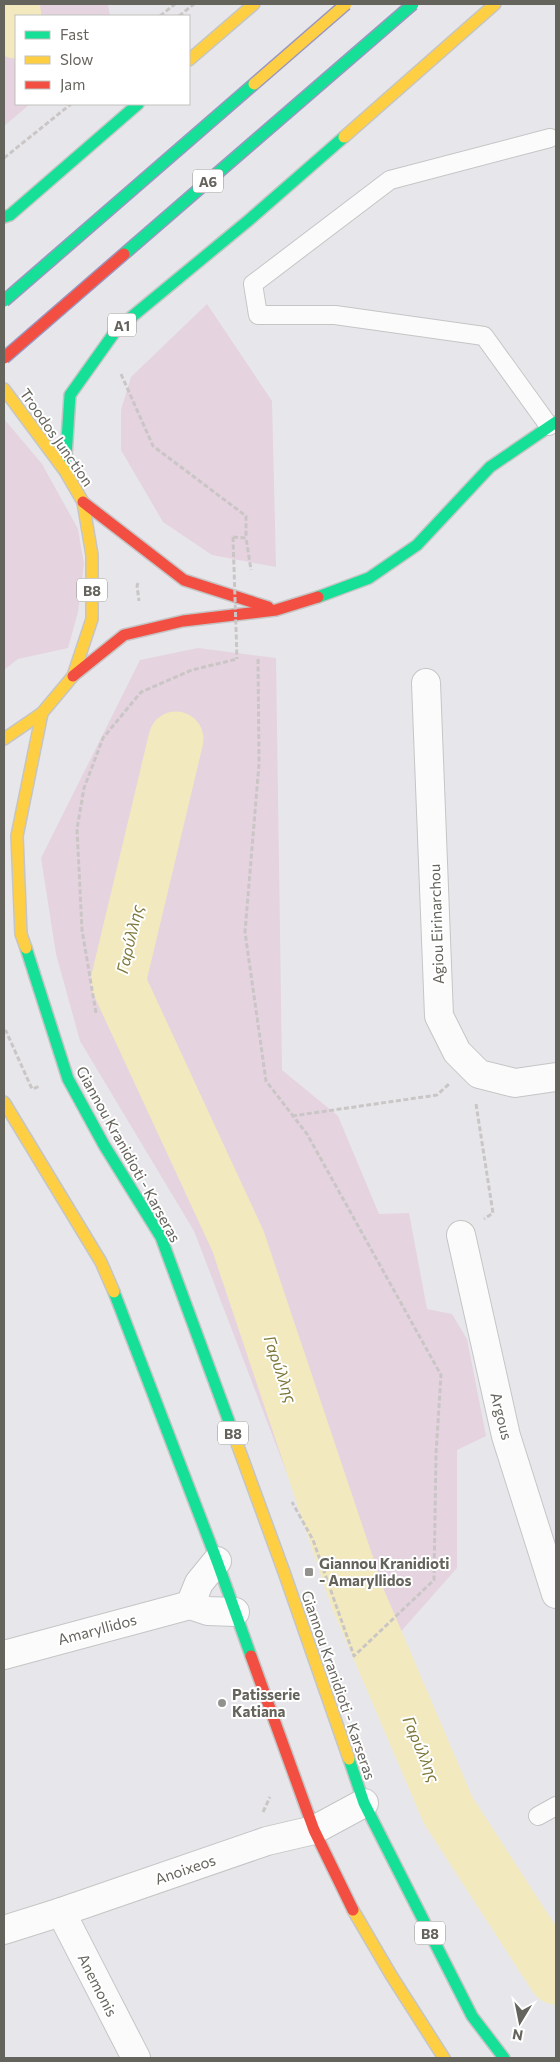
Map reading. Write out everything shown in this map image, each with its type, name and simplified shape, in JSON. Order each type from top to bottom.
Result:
[{"type":"main road","points":[[190,59],[254,4]]},
{"type":"main road","points":[[4,301],[346,4]]},
{"type":"main road","name":"A6","points":[[4,358],[413,4]]},
{"type":"main road","name":"A1","points":[[64,471],[70,395],[117,329],[249,220],[494,4]]},
{"type":"main road","points":[[4,217],[10,215],[137,105]]},
{"type":"main road","name":"Troodos Junction","points":[[4,389],[64,471],[83,502],[92,556],[92,619],[72,676],[42,713],[4,739]]},
{"type":"main road","points":[[72,676],[124,635],[183,621],[276,610],[331,594],[369,578],[417,545],[490,468],[552,424]]},
{"type":"main road","points":[[83,502],[184,580],[276,610]]},
{"type":"main road","name":"Giannou Kranidioti - Karseras","points":[[42,713],[17,836],[20,934],[68,1079],[104,1145],[160,1237],[284,1572],[364,1803],[472,2016],[504,2058]]},
{"type":"main road","points":[[4,1102],[101,1262],[124,1314],[217,1561],[314,1830],[333,1874],[406,2000],[444,2058]]},
{"type":"street","name":"Agiou Eirinarchou","points":[[426,683],[439,1016],[457,1052],[480,1074],[515,1083],[556,1077]]},
{"type":"street","name":"Argous","points":[[460,1235],[506,1436],[556,1594]]},
{"type":"street","points":[[190,1605],[199,1583],[217,1561]]},
{"type":"street","name":"Amaryllidos","points":[[4,1655],[190,1605],[208,1611],[235,1612]]},
{"type":"street","name":"Anoixeos","points":[[4,1930],[267,1841],[314,1830],[364,1803]]},
{"type":"street","name":"Anemonis","points":[[61,1912],[136,2058]]},
{"type":"lane","points":[[550,138],[390,180],[253,284],[258,315],[336,316],[484,336],[552,424]]},
{"type":"lane","points":[[538,1816],[556,1806]]},
{"type":"path","points":[[161,15],[175,4]]},
{"type":"path","points":[[180,15],[194,4]]},
{"type":"path","points":[[4,158],[70,105]]},
{"type":"path","points":[[119,372],[153,446],[246,516],[246,538],[252,573]]},
{"type":"path","points":[[96,1014],[82,930],[77,829],[84,788],[103,738],[141,692],[192,670],[237,659],[233,537],[246,538]]},
{"type":"path","points":[[258,659],[259,764],[245,932],[266,1081],[307,1134],[441,1375],[436,1454],[434,1580],[354,1656]]},
{"type":"path","points":[[4,1032],[6,1031],[32,1089],[43,1084]]},
{"type":"path","points":[[292,1116],[437,1095],[470,1065]]},
{"type":"path","points":[[476,1105],[492,1214]]},
{"type":"shaded area","points":[[4,4],[108,4],[110,15],[15,15],[15,105],[29,105],[4,126]]},
{"type":"shaded area","points":[[207,304],[272,401],[276,567],[212,555],[163,522],[121,450],[121,410],[131,377]]},
{"type":"shaded area","points":[[4,419],[42,464],[78,529],[84,564],[78,612],[68,648],[18,659],[4,670]]},
{"type":"shaded area","points":[[198,648],[276,658],[282,1070],[338,1116],[379,1214],[409,1213],[427,1309],[452,1314],[467,1339],[486,1436],[457,1450],[457,1568],[374,1662],[286,1471],[194,1231],[80,1041],[56,954],[41,858],[140,660]]},
{"type":"waterway","name":"Γαρύλλης","points":[[12,4],[15,24]]},
{"type":"waterway","name":"Γαρύλλης","points":[[176,739],[118,982],[238,1241],[358,1599],[448,1810],[556,1977]]},
{"type":"traffic: fast","points":[[124,254],[413,4]]},
{"type":"traffic: fast","points":[[4,301],[254,84]]},
{"type":"traffic: fast","points":[[4,217],[10,215],[137,105]]},
{"type":"traffic: fast","points":[[65,471],[70,395],[117,329],[249,220],[344,137]]},
{"type":"traffic: fast","points":[[318,597],[369,578],[417,545],[490,467],[556,422]]},
{"type":"traffic: fast","points":[[26,948],[68,1079],[104,1145],[161,1237],[231,1427]]},
{"type":"traffic: fast","points":[[114,1292],[217,1561],[251,1656]]},
{"type":"traffic: fast","points":[[349,1759],[364,1803],[472,2016],[504,2058]]},
{"type":"traffic: slow","points":[[190,59],[254,4]]},
{"type":"traffic: slow","points":[[254,84],[346,4]]},
{"type":"traffic: slow","points":[[344,137],[495,4]]},
{"type":"traffic: slow","points":[[4,389],[65,471],[83,502],[92,555],[92,619],[73,676],[42,713],[4,739]]},
{"type":"traffic: slow","points":[[26,948],[21,934],[17,836],[42,713]]},
{"type":"traffic: slow","points":[[4,1102],[101,1262],[114,1292]]},
{"type":"traffic: slow","points":[[231,1427],[349,1759]]},
{"type":"traffic: slow","points":[[353,1910],[391,1975],[444,2058]]},
{"type":"traffic: jam","points":[[4,358],[124,254]]},
{"type":"traffic: jam","points":[[83,502],[184,580],[268,607]]},
{"type":"traffic: jam","points":[[73,676],[124,635],[183,621],[276,610],[318,597]]},
{"type":"traffic: jam","points":[[251,1656],[314,1830],[353,1910]]},
{"type":"place","name":"Giannou Kranidioti - Amaryllidos","points":[[309,1572]]},
{"type":"place","name":"Patisserie Katiana","points":[[222,1703]]}]
